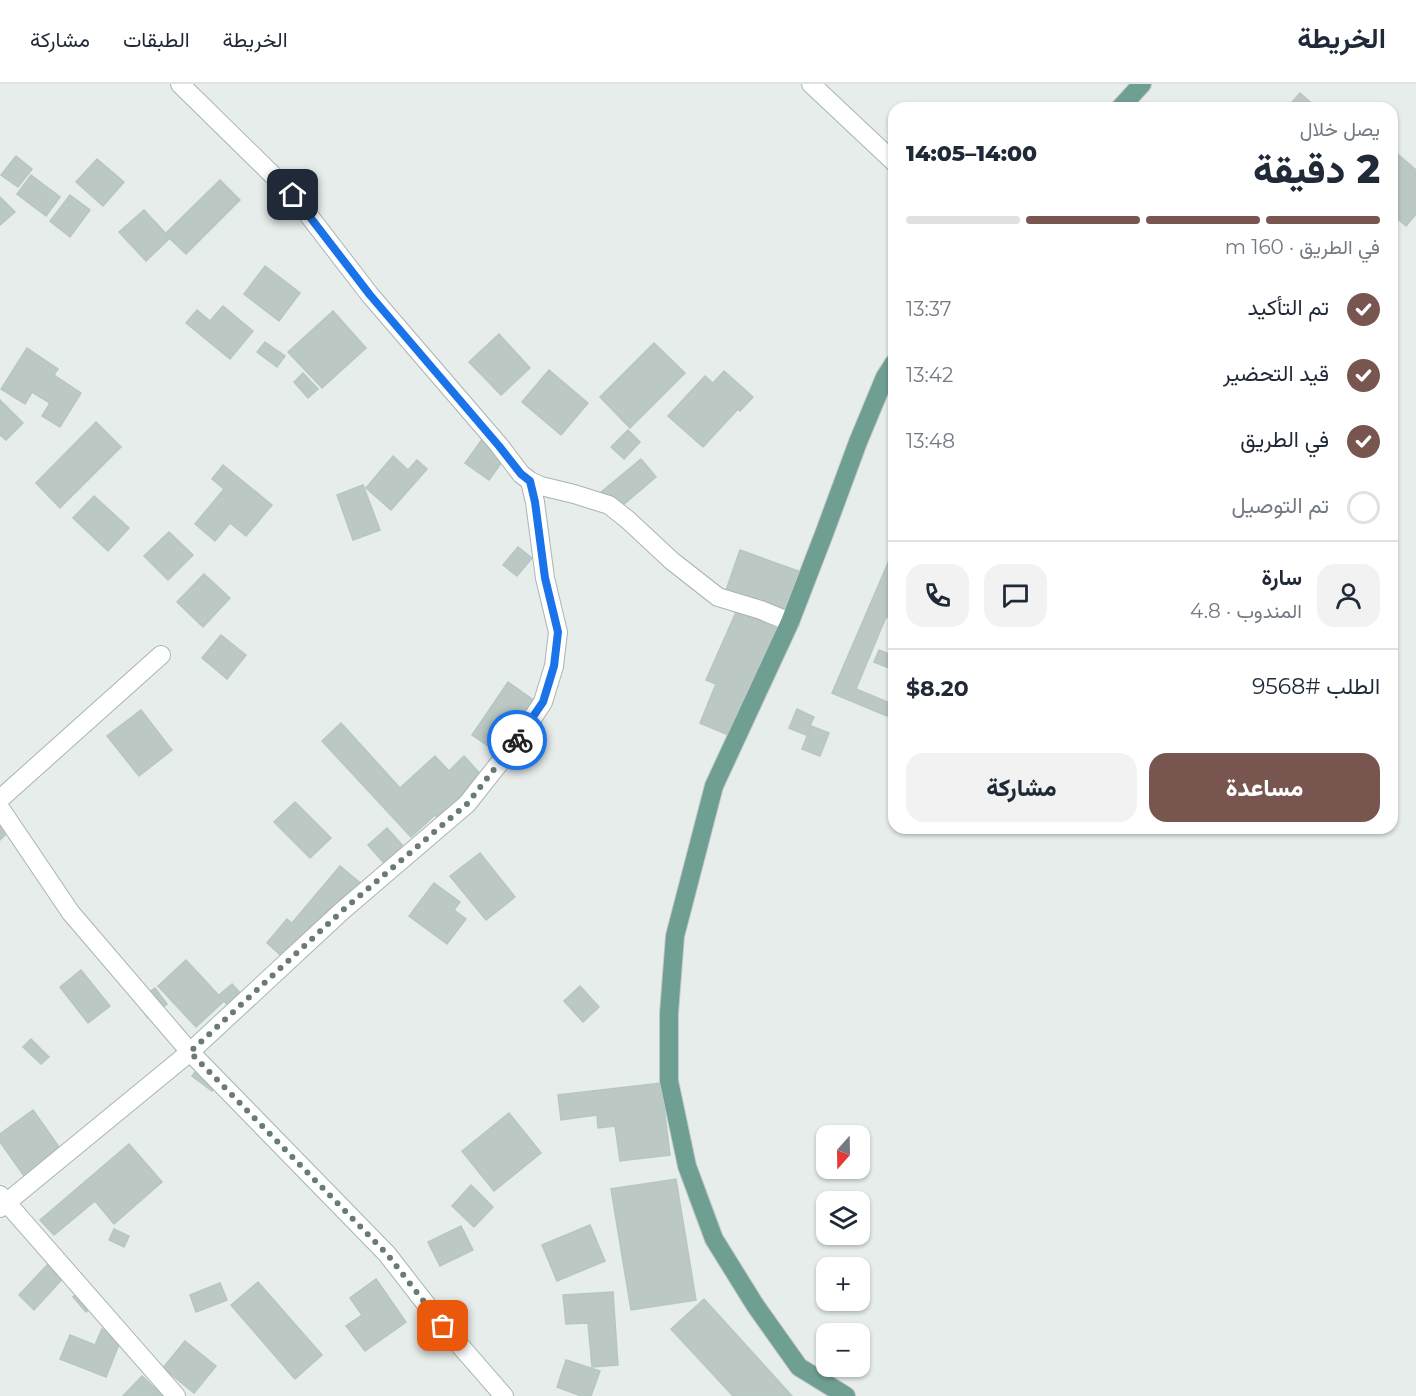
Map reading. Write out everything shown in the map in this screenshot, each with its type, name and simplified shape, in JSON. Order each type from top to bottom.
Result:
[{"type":"main road","points":[[1126,102],[1142,84]]},
{"type":"main road","points":[[846,1396],[799,1367],[755,1305],[714,1239],[687,1166],[669,1081],[669,1013],[675,936],[714,786],[790,622],[858,442],[888,372]]},
{"type":"street","points":[[180,84],[293,195],[370,295],[521,474],[541,486],[609,505],[672,561],[718,597],[761,610],[790,622]]},
{"type":"street","points":[[811,84],[888,156]]},
{"type":"street","points":[[176,1396],[2,1202],[190,1052],[342,911],[467,804],[520,737],[543,702],[554,666],[558,632],[545,578],[530,481]]},
{"type":"street","points":[[0,799],[161,655]]},
{"type":"street","points":[[0,808],[72,913],[190,1052],[387,1254],[443,1326],[504,1396]]},
{"type":"building","points":[[1300,93],[1310,102],[1292,102]]},
{"type":"building","points":[[1398,154],[1416,170],[1416,214],[1406,226],[1398,219]]},
{"type":"building","points":[[16,156],[32,169],[18,187],[1,175]]},
{"type":"building","points":[[97,159],[124,182],[103,206],[76,182]]},
{"type":"building","points":[[31,175],[60,197],[46,216],[17,194]]},
{"type":"building","points":[[220,180],[240,200],[186,254],[165,234]]},
{"type":"building","points":[[70,195],[90,210],[70,237],[50,221]]},
{"type":"building","points":[[0,197],[15,212],[0,225]]},
{"type":"building","points":[[144,210],[170,238],[146,261],[119,232]]},
{"type":"building","points":[[265,266],[300,293],[279,321],[244,294]]},
{"type":"building","points":[[223,306],[253,331],[230,359],[186,323],[197,310],[210,321]]},
{"type":"building","points":[[333,311],[366,348],[322,388],[288,352]]},
{"type":"building","points":[[499,334],[530,368],[501,395],[469,362]]},
{"type":"building","points":[[265,342],[285,356],[277,367],[257,352]]},
{"type":"building","points":[[654,343],[685,373],[630,428],[600,397]]},
{"type":"building","points":[[27,348],[58,369],[54,375],[81,393],[60,427],[42,416],[50,403],[32,392],[25,404],[1,389]]},
{"type":"building","points":[[549,370],[588,403],[561,435],[522,402]]},
{"type":"building","points":[[724,371],[753,397],[740,411],[738,409],[703,447],[668,416],[705,376],[713,383]]},
{"type":"building","points":[[303,373],[318,389],[308,398],[294,382]]},
{"type":"building","points":[[0,400],[23,423],[6,440],[0,435]]},
{"type":"building","points":[[96,422],[121,447],[60,508],[36,483]]},
{"type":"building","points":[[628,430],[640,442],[624,459],[611,447]]},
{"type":"building","points":[[483,438],[507,455],[489,480],[465,463]]},
{"type":"building","points":[[393,456],[408,470],[417,460],[427,469],[391,510],[366,488]]},
{"type":"building","points":[[641,459],[656,477],[617,510],[601,492]]},
{"type":"building","points":[[223,465],[272,505],[246,536],[230,523],[215,541],[195,524],[224,489],[212,479]]},
{"type":"building","points":[[363,485],[380,530],[353,540],[337,495]]},
{"type":"building","points":[[94,496],[129,528],[108,551],[73,518]]},
{"type":"building","points":[[169,532],[193,555],[168,580],[144,556]]},
{"type":"building","points":[[518,547],[532,558],[517,576],[503,565]]},
{"type":"building","points":[[740,550],[801,572],[784,618],[724,596]]},
{"type":"building","points":[[888,563],[888,618],[886,617],[856,689],[888,702],[887,716],[832,693]]},
{"type":"building","points":[[204,574],[230,598],[203,627],[177,602]]},
{"type":"building","points":[[737,610],[787,633],[740,740],[700,723],[716,684],[706,680]]},
{"type":"building","points":[[221,635],[246,655],[227,679],[202,658]]},
{"type":"building","points":[[879,650],[888,654],[888,668],[874,662]]},
{"type":"building","points":[[508,682],[539,704],[503,756],[472,735]]},
{"type":"building","points":[[797,709],[814,717],[806,735],[789,728]]},
{"type":"building","points":[[141,710],[172,750],[139,776],[107,736]]},
{"type":"building","points":[[341,723],[400,788],[435,756],[449,771],[464,756],[483,777],[438,819],[435,815],[411,837],[322,741]]},
{"type":"building","points":[[811,726],[829,733],[820,756],[802,749]]},
{"type":"building","points":[[295,802],[331,838],[310,858],[274,822]]},
{"type":"building","points":[[0,821],[9,831],[0,840]]},
{"type":"building","points":[[387,828],[403,846],[384,863],[368,845]]},
{"type":"building","points":[[480,853],[515,897],[486,920],[450,876]]},
{"type":"building","points":[[340,866],[364,886],[286,960],[267,943],[287,919],[292,923]]},
{"type":"building","points":[[434,883],[460,902],[454,910],[466,919],[447,944],[409,916]]},
{"type":"building","points":[[186,960],[224,1001],[196,1027],[158,986]]},
{"type":"building","points":[[81,970],[110,1006],[88,1023],[60,987]]},
{"type":"building","points":[[232,984],[243,996],[230,1008],[219,995]]},
{"type":"building","points":[[580,986],[599,1007],[583,1022],[564,1001]]},
{"type":"building","points":[[155,988],[167,1004],[148,1018],[136,1002]]},
{"type":"building","points":[[31,1039],[49,1057],[41,1064],[23,1047]]},
{"type":"building","points":[[201,1064],[221,1080],[212,1091],[192,1076]]},
{"type":"building","points":[[661,1083],[670,1155],[620,1161],[615,1126],[598,1128],[597,1115],[561,1120],[558,1095]]},
{"type":"building","points":[[33,1110],[64,1154],[27,1180],[0,1142],[0,1134]]},
{"type":"building","points":[[509,1113],[541,1153],[494,1191],[462,1151]]},
{"type":"building","points":[[129,1144],[162,1182],[114,1224],[95,1201],[54,1235],[40,1220]]},
{"type":"building","points":[[676,1179],[696,1300],[631,1310],[611,1189]]},
{"type":"building","points":[[471,1185],[493,1207],[474,1227],[452,1206]]},
{"type":"building","points":[[590,1225],[605,1261],[557,1281],[542,1245]]},
{"type":"building","points":[[461,1226],[473,1250],[440,1266],[428,1242]]},
{"type":"building","points":[[114,1229],[129,1236],[124,1247],[109,1240]]},
{"type":"building","points":[[50,1262],[65,1276],[34,1310],[19,1295]]},
{"type":"building","points":[[376,1279],[406,1322],[365,1351],[346,1326],[362,1315],[350,1298]]},
{"type":"building","points":[[258,1282],[322,1355],[295,1379],[231,1305]]},
{"type":"building","points":[[220,1283],[227,1300],[196,1312],[190,1295]]},
{"type":"building","points":[[86,1288],[98,1303],[86,1312],[73,1297]]},
{"type":"building","points":[[613,1292],[618,1365],[592,1367],[588,1323],[566,1324],[563,1295]]},
{"type":"building","points":[[704,1299],[792,1396],[733,1396],[671,1329]]},
{"type":"building","points":[[102,1329],[122,1337],[106,1377],[60,1359],[70,1335],[95,1345]]},
{"type":"building","points":[[185,1341],[216,1366],[194,1393],[163,1368]]},
{"type":"building","points":[[566,1360],[600,1371],[591,1396],[581,1396],[557,1387]]},
{"type":"building","points":[[142,1376],[163,1396],[123,1396]]},
{"type":"way so far","points":[[443,1326],[387,1254],[190,1052],[342,911],[467,804],[517,740]]},
{"type":"route","points":[[293,195],[370,295],[521,474],[530,481],[545,578],[558,632],[554,666],[543,702],[517,740]]}]
